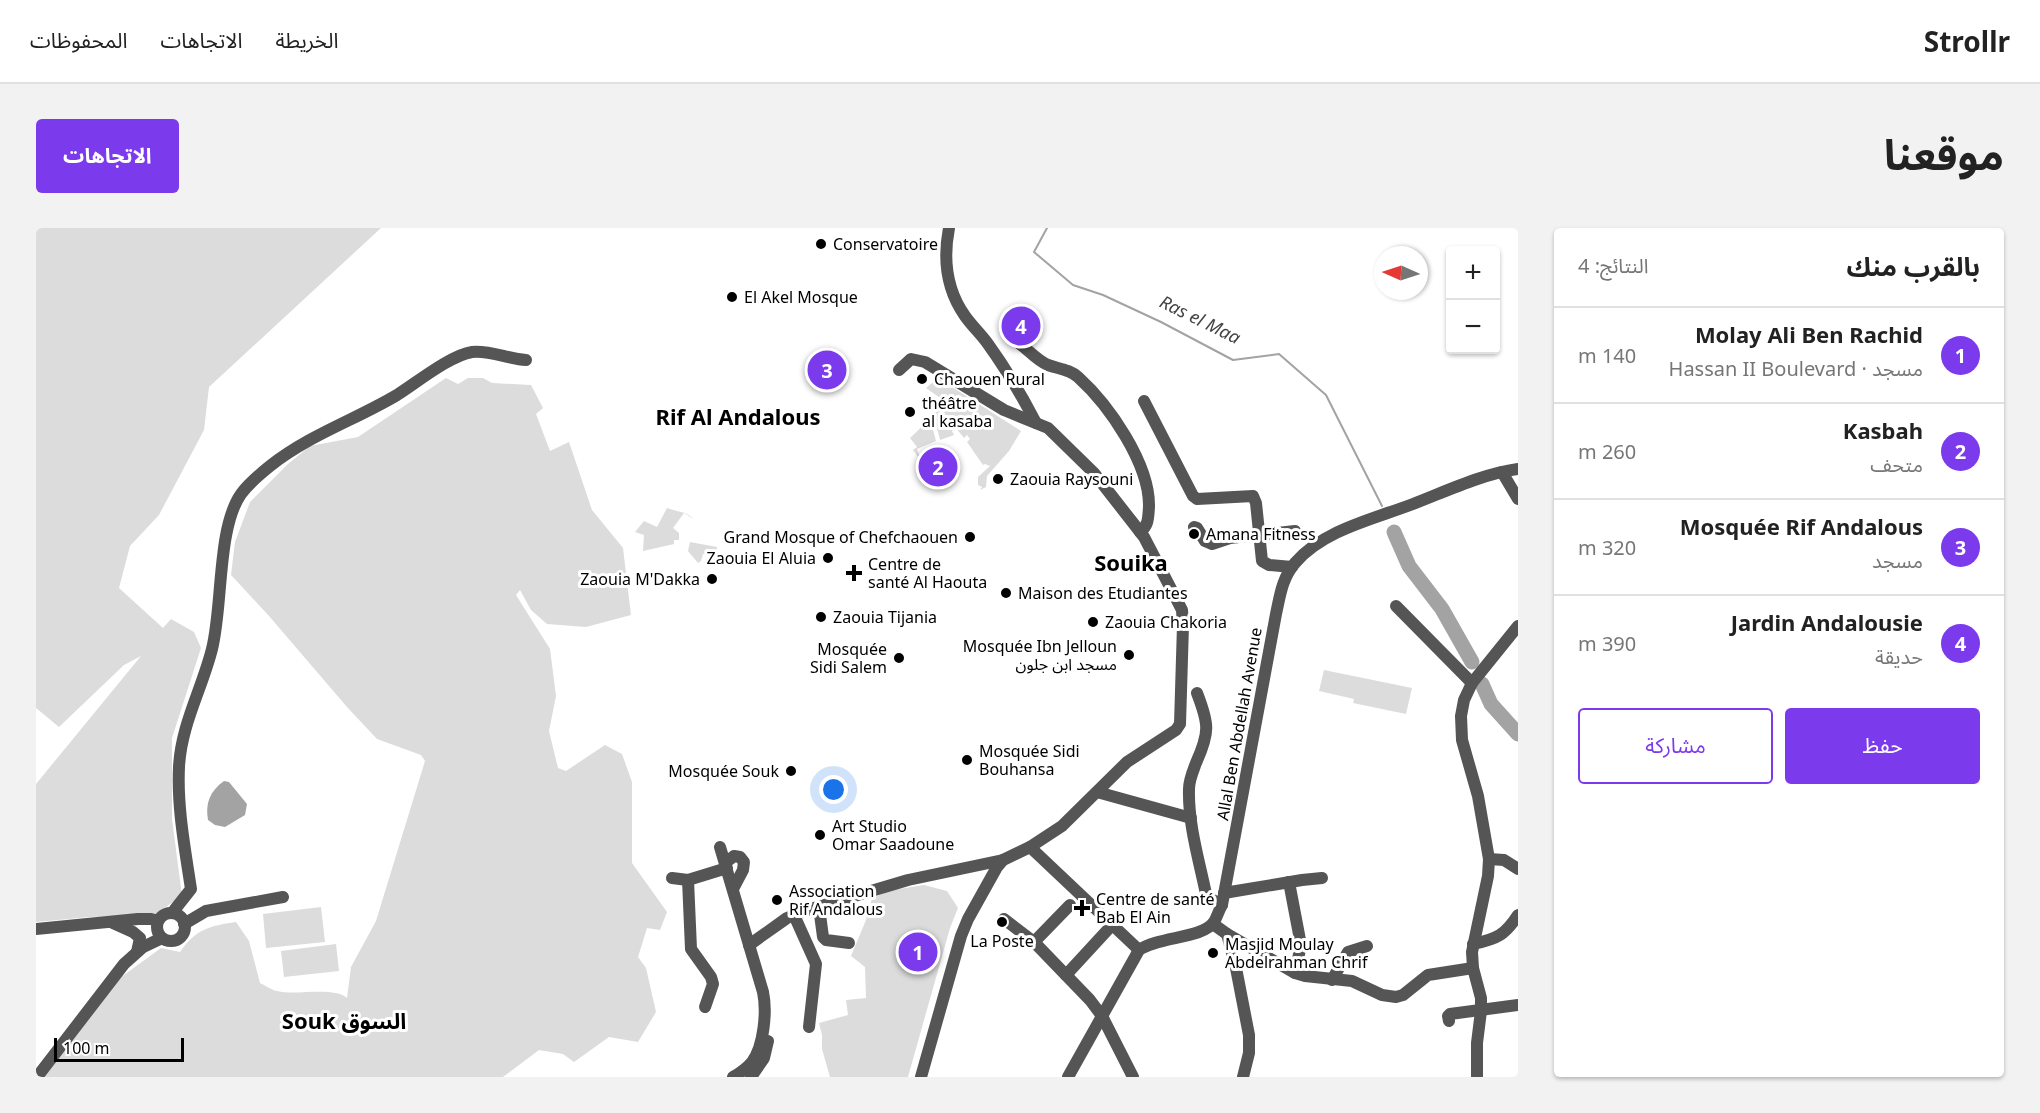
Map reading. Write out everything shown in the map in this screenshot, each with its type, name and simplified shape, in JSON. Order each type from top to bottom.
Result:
[{"type":"street","points":[[949,228],[945,249],[946,268],[953,292],[965,316],[1026,401],[1036,423]]},
{"type":"street","points":[[1011,338],[1041,362],[1072,372],[1090,388],[1116,423],[1144,473],[1148,487],[1148,520],[1147,525],[1140,532]]},
{"type":"street","points":[[206,911],[195,904],[191,889],[179,793],[181,750],[184,729],[201,689],[212,648],[224,545],[231,514],[241,494],[260,474],[289,451],[319,433],[396,395],[460,356],[472,352],[484,352],[526,360]]},
{"type":"street","points":[[749,945],[794,915],[908,880],[1003,860],[1030,847],[1062,826],[1127,762],[1176,730],[1181,720],[1184,625],[1182,610],[1140,532],[1094,473],[1048,428],[1004,410],[925,362],[911,359],[899,370]]},
{"type":"street","points":[[1144,401],[1193,496],[1197,499],[1253,496],[1256,503],[1262,561],[1269,565],[1292,567]]},
{"type":"street","name":"Allal Ben Abdellah Avenue","points":[[1213,924],[1223,899],[1276,614],[1283,584],[1292,567],[1319,543],[1368,521],[1502,472],[1518,469]]},
{"type":"street","points":[[1502,472],[1518,499]]},
{"type":"street","points":[[1194,527],[1197,528],[1205,542],[1210,544],[1259,534],[1295,531]]},
{"type":"street","points":[[1396,606],[1472,683]]},
{"type":"street","points":[[1477,1077],[1477,1043],[1481,1011],[1473,968],[1473,944],[1488,876],[1489,859],[1478,796],[1464,749],[1461,728],[1464,700],[1472,683],[1514,639],[1518,626]]},
{"type":"street","points":[[1197,693],[1207,730],[1189,788],[1191,818],[1206,894],[1211,899],[1223,899],[1289,882],[1322,878]]},
{"type":"street","points":[[1097,792],[1191,818]]},
{"type":"street","points":[[720,847],[764,992],[770,1024],[764,1058],[751,1077]]},
{"type":"street","points":[[1030,847],[1139,950]]},
{"type":"street","points":[[672,878],[688,880],[726,866],[734,856],[740,857],[744,862],[743,870],[733,889]]},
{"type":"street","points":[[1489,859],[1504,861],[1518,869]]},
{"type":"street","points":[[921,1077],[961,936],[968,919],[1003,860]]},
{"type":"street","points":[[688,880],[691,949],[711,977],[713,984],[705,1007]]},
{"type":"street","points":[[1289,882],[1300,945],[1295,973]]},
{"type":"street","points":[[162,938],[157,927],[158,921],[172,913],[191,889]]},
{"type":"street","points":[[184,924],[206,911],[283,897]]},
{"type":"street","points":[[1034,942],[1070,905]]},
{"type":"street","points":[[819,908],[823,937],[826,940],[849,943]]},
{"type":"street","points":[[37,1077],[111,979],[137,952],[150,942],[162,938],[178,939],[183,935],[184,924],[178,915],[172,913]]},
{"type":"street","points":[[794,915],[816,964],[809,1027]]},
{"type":"street","points":[[1473,944],[1494,939],[1505,933],[1518,915]]},
{"type":"street","points":[[36,929],[151,919],[158,921]]},
{"type":"street","points":[[1004,919],[1034,942],[1102,1016],[1133,1077]]},
{"type":"street","points":[[112,923],[133,932],[140,938],[137,952]]},
{"type":"street","points":[[1065,975],[1113,924]]},
{"type":"street","points":[[1068,1077],[1139,950],[1148,944],[1193,934],[1213,924],[1295,973],[1352,981],[1382,995],[1396,997],[1403,995],[1428,975],[1473,968]]},
{"type":"street","points":[[1227,934],[1236,968],[1248,1035],[1249,1053],[1243,1077]]},
{"type":"street","points":[[1332,980],[1348,952],[1367,946]]},
{"type":"street","points":[[1449,1021],[1450,1014],[1518,1005]]},
{"type":"street","points":[[733,1077],[744,1069],[755,1056],[766,1011]]},
{"type":"shaded area","points":[[36,228],[381,228],[209,387],[204,430],[159,515],[130,546],[119,588],[163,628],[171,619],[194,632],[201,648],[172,738],[172,819],[182,896],[154,915],[36,922],[36,784],[141,656],[124,665],[59,727],[36,708]]},
{"type":"shaded area","points":[[446,378],[458,384],[468,378],[483,378],[492,383],[531,385],[543,408],[536,414],[550,451],[569,442],[592,510],[623,548],[631,615],[586,627],[547,624],[531,610],[520,590],[516,595],[550,649],[556,696],[549,731],[558,768],[566,771],[605,745],[622,754],[632,782],[632,863],[667,912],[660,930],[647,928],[638,957],[646,968],[656,1012],[638,1042],[609,1037],[574,1062],[563,1054],[539,1050],[503,1077],[44,1077],[113,983],[161,948],[180,952],[198,933],[218,925],[236,922],[249,941],[260,983],[277,991],[324,992],[341,994],[347,998],[351,967],[376,921],[425,761],[421,755],[377,739],[231,575],[235,542],[250,502],[288,464],[310,446],[358,437]]},
{"type":"shaded area","points":[[938,378],[1021,431],[1009,451],[987,476],[986,487],[980,490],[982,487],[978,485],[978,477],[990,466],[983,465],[967,442],[970,439],[967,435],[964,438],[940,408],[943,406],[940,403],[943,400],[926,388]]},
{"type":"shaded area","points":[[939,409],[955,428],[952,431],[954,435],[940,440],[936,424],[938,422],[932,415]]},
{"type":"shaded area","points":[[930,419],[936,441],[917,449],[921,461],[913,450],[917,447],[910,438]]},
{"type":"shaded area","points":[[667,508],[685,513],[694,519],[684,513],[673,528],[679,533],[679,540],[674,540],[674,544],[643,551],[644,535],[635,532],[644,521],[657,527]]},
{"type":"shaded area","points":[[690,542],[717,547],[716,556],[719,557],[719,561],[703,554],[698,563],[688,551]]},
{"type":"shaded area","points":[[1324,670],[1412,688],[1406,714],[1353,703],[1354,699],[1319,691]]},
{"type":"shaded area","points":[[224,781],[229,782],[247,804],[245,815],[225,827],[215,825],[208,820],[207,814],[210,798],[215,789]]},
{"type":"shaded area","points":[[924,885],[947,891],[958,908],[950,928],[908,1077],[830,1077],[822,1049],[819,1023],[848,1015],[846,1000],[866,998],[865,967],[851,956],[866,920],[872,898],[892,890]]},
{"type":"shaded area","points":[[321,907],[325,942],[266,948],[263,914]]},
{"type":"shaded area","points":[[336,944],[339,971],[284,977],[281,951]]},
{"type":"waterway","name":"Ras el Maa","points":[[1047,228],[1034,252],[1073,285],[1103,295],[1161,322],[1233,360],[1279,354],[1326,395],[1382,506]]},
{"type":"waterway","name":"Ras el Maa","points":[[1394,532],[1409,566],[1442,609],[1472,662]]},
{"type":"waterway","name":"Ras el Maa","points":[[1482,684],[1491,704],[1518,734]]},
{"type":"place","name":"Conservatoire","points":[[821,244]]},
{"type":"place","name":"El Akel Mosque","points":[[732,297]]},
{"type":"place","name":"Jardin Andalousie","points":[[1021,326]]},
{"type":"place","name":"Mosquée Rif Andalous","points":[[827,370]]},
{"type":"place","name":"Chaouen Rural","points":[[922,379]]},
{"type":"place","name":"théâtre al kasaba","points":[[910,412]]},
{"type":"place","name":"Kasbah","points":[[938,467]]},
{"type":"place","name":"Zaouia Raysouni","points":[[998,479]]},
{"type":"place","name":"Amana Fitness","points":[[1194,534]]},
{"type":"place","name":"Grand Mosque of Chefchaouen","points":[[970,537]]},
{"type":"place","name":"Zaouia El Aluia","points":[[828,558]]},
{"type":"place","name":"Centre de santé Al Haouta","points":[[854,573]]},
{"type":"place","name":"Zaouia M'Dakka","points":[[712,579]]},
{"type":"place","name":"Maison des Etudiantes","points":[[1006,593]]},
{"type":"place","name":"Zaouia Tijania","points":[[821,617]]},
{"type":"place","name":"Zaouia Chakoria","points":[[1093,622]]},
{"type":"place","name":"Mosquée Ibn Jelloun مسجد ابن جلون","points":[[1129,655]]},
{"type":"place","name":"Mosquée Sidi Salem","points":[[899,658]]},
{"type":"place","name":"Mosquée Sidi Bouhansa","points":[[967,760]]},
{"type":"place","name":"Mosquée Souk","points":[[791,771]]},
{"type":"place","name":"Art Studio Omar Saadoune","points":[[820,835]]},
{"type":"place","name":"Association Rif Andalous","points":[[777,900]]},
{"type":"place","name":"Centre de santé Bab El Ain","points":[[1082,908]]},
{"type":"place","name":"La Poste","points":[[1002,922]]},
{"type":"place","name":"Molay Ali Ben Rachid","points":[[918,952]]},
{"type":"place","name":"Masjid Moulay Abdelrahman Chrif","points":[[1213,953]]},
{"type":"district","name":"Rif Al Andalous","points":[[738,417]]},
{"type":"district","name":"Souika","points":[[1131,563]]},
{"type":"district","name":"Souk السوق","points":[[344,1021]]}]
